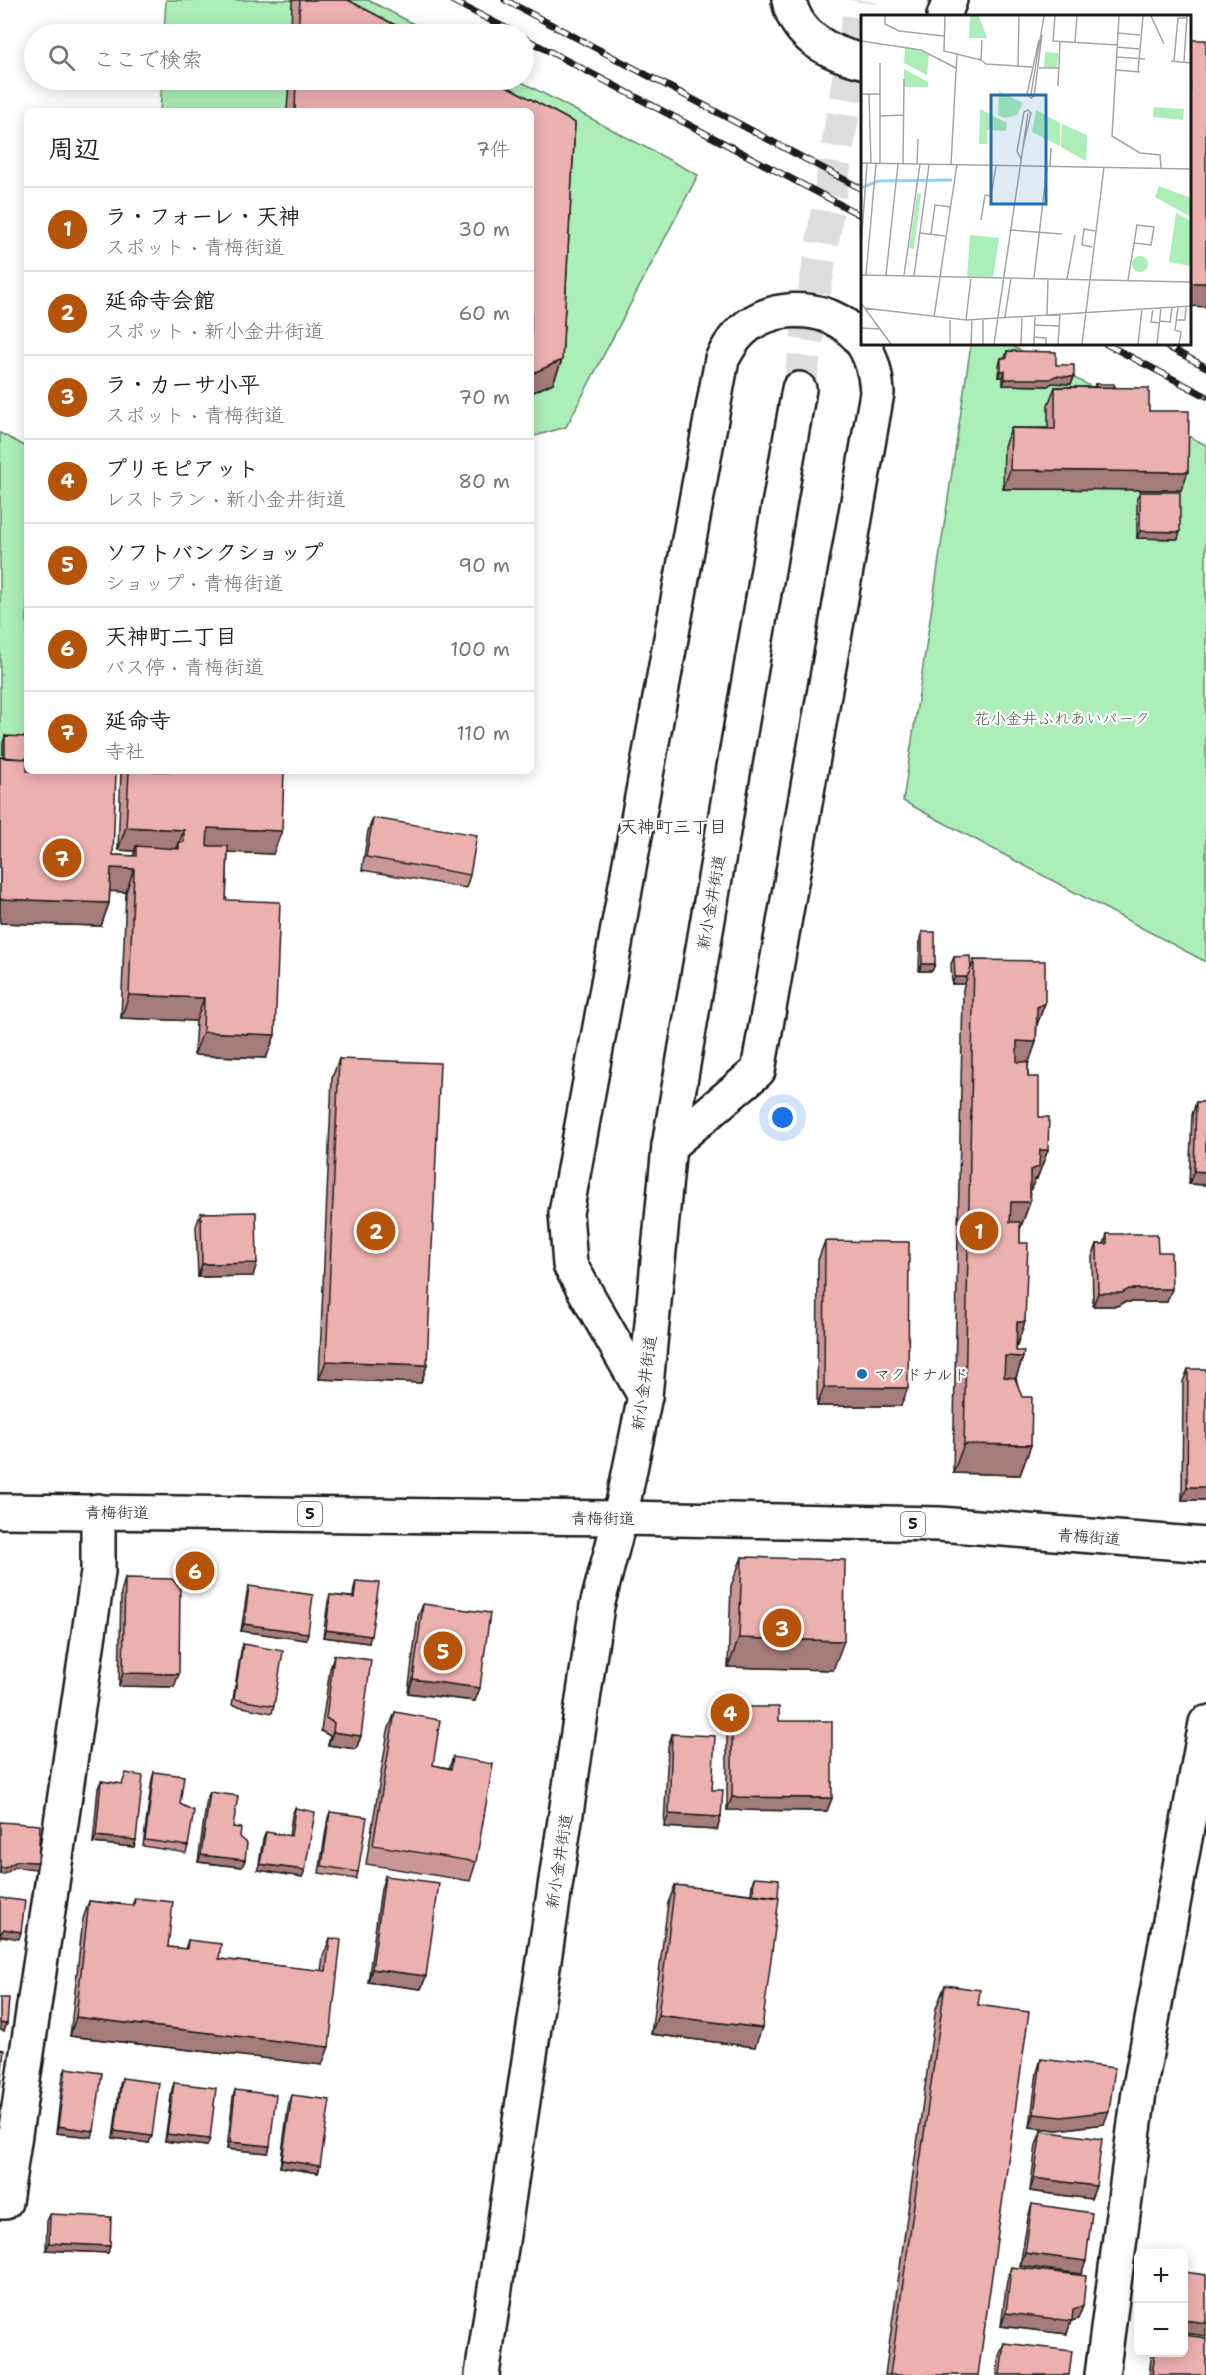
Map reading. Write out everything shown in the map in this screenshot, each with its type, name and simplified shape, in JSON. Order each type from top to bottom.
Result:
[{"type":"street","points":[[789,0],[791,10],[808,38],[861,61]]},
{"type":"street","points":[[944,15],[950,0]]},
{"type":"street","points":[[645,1396],[570,1265],[566,1213],[722,359],[737,335],[757,321],[774,313],[791,310],[811,311],[832,317],[853,331],[861,344]]},
{"type":"street","points":[[669,1146],[758,1071],[877,393],[876,374],[862,345]]},
{"type":"street","name":"新小金井街道","points":[[482,2375],[597,1606],[620,1518],[645,1396],[669,1146],[799,389]]},
{"type":"street","name":"青梅街道","points":[[0,1511],[939,1524],[1206,1545]]},
{"type":"street","points":[[0,2202],[5,2202],[98,1572],[98,1511]]},
{"type":"street","points":[[1102,2375],[1139,2092],[1206,1723]]},
{"type":"green space","points":[[166,0],[368,0],[414,24],[165,24]]},
{"type":"green space","points":[[534,88],[698,175],[566,427],[534,436],[534,108],[160,108],[161,90]]},
{"type":"green space","name":"花小金井ふれあいパーク","points":[[971,345],[1010,345],[1206,445],[1206,962],[903,801]]},
{"type":"green space","points":[[0,433],[24,445],[24,755],[0,754]]},
{"type":"building","points":[[300,0],[348,0],[393,24],[299,24]]},
{"type":"building","points":[[1191,40],[1206,40],[1206,283],[1191,283]]},
{"type":"building","points":[[296,90],[514,90],[575,123],[562,360],[534,373],[534,108],[295,108]]},
{"type":"building","points":[[1007,351],[1056,352],[1056,365],[1074,365],[1074,377],[1005,379],[1005,371],[1001,371],[1001,358],[1007,358]]},
{"type":"building","points":[[1095,384],[1114,384],[1115,387],[1096,387]]},
{"type":"building","points":[[1055,387],[1149,388],[1149,411],[1189,411],[1188,472],[1010,470],[1011,428],[1055,429]]},
{"type":"building","points":[[1140,492],[1180,492],[1180,532],[1140,531]]},
{"type":"building","points":[[5,736],[24,737],[24,759],[5,758]]},
{"type":"building","points":[[0,757],[24,759],[24,774],[116,774],[113,855],[136,856],[136,846],[179,849],[179,842],[184,842],[184,830],[126,827],[129,774],[284,774],[282,831],[208,828],[207,846],[228,846],[226,900],[280,902],[275,1035],[203,1032],[204,998],[129,995],[134,869],[111,868],[109,903],[0,899]]},
{"type":"building","points":[[373,818],[477,835],[470,875],[366,857]]},
{"type":"building","points":[[922,932],[935,932],[935,964],[922,964]]},
{"type":"building","points":[[970,956],[971,968],[967,977],[955,977],[954,957]]},
{"type":"building","points":[[974,960],[1045,961],[1045,1003],[1037,1007],[1036,1042],[1017,1041],[1017,1062],[1028,1062],[1028,1077],[1039,1077],[1039,1117],[1049,1117],[1048,1150],[1040,1150],[1039,1167],[1030,1170],[1030,1202],[1011,1202],[1010,1222],[1020,1222],[1020,1243],[1028,1243],[1025,1322],[1017,1322],[1016,1351],[1024,1351],[1023,1357],[1005,1356],[1004,1377],[1015,1378],[1022,1397],[1032,1397],[1031,1445],[964,1444]]},
{"type":"building","points":[[339,1059],[440,1063],[427,1365],[326,1361]]},
{"type":"building","points":[[1196,1102],[1206,1102],[1206,1172],[1194,1171]]},
{"type":"building","points":[[256,1212],[257,1263],[202,1264],[201,1213]]},
{"type":"building","points":[[1107,1234],[1157,1234],[1158,1252],[1171,1252],[1172,1289],[1129,1289],[1122,1293],[1098,1293],[1097,1244],[1107,1244]]},
{"type":"building","points":[[825,1241],[909,1242],[908,1388],[824,1387]]},
{"type":"building","points":[[1188,1369],[1206,1369],[1206,1487],[1187,1487]]},
{"type":"building","points":[[742,1557],[845,1560],[844,1641],[739,1638]]},
{"type":"building","points":[[125,1578],[172,1579],[180,1588],[179,1674],[123,1673]]},
{"type":"building","points":[[356,1581],[379,1583],[371,1636],[326,1630],[330,1595],[354,1598]]},
{"type":"building","points":[[249,1586],[313,1595],[308,1633],[244,1624]]},
{"type":"building","points":[[423,1604],[490,1613],[480,1688],[413,1679]]},
{"type":"building","points":[[243,1644],[283,1651],[274,1706],[234,1699]]},
{"type":"building","points":[[334,1655],[371,1660],[361,1736],[333,1732],[334,1723],[326,1718]]},
{"type":"building","points":[[732,1707],[779,1707],[779,1721],[832,1721],[832,1798],[732,1797]]},
{"type":"building","points":[[395,1712],[440,1720],[433,1765],[451,1769],[453,1757],[493,1764],[476,1862],[373,1845]]},
{"type":"building","points":[[672,1734],[715,1736],[712,1790],[723,1790],[721,1817],[669,1814]]},
{"type":"building","points":[[154,1772],[184,1776],[180,1804],[194,1811],[188,1846],[145,1840]]},
{"type":"building","points":[[126,1773],[143,1776],[136,1840],[96,1836],[101,1781],[122,1784]]},
{"type":"building","points":[[210,1792],[238,1796],[233,1827],[241,1828],[240,1837],[247,1843],[245,1860],[201,1855]]},
{"type":"building","points":[[295,1808],[315,1812],[305,1870],[260,1864],[266,1832],[291,1836]]},
{"type":"building","points":[[330,1812],[367,1817],[358,1872],[322,1866]]},
{"type":"building","points":[[0,1822],[40,1825],[38,1862],[17,1861],[5,1868],[0,1868]]},
{"type":"building","points":[[385,1876],[439,1883],[426,1976],[372,1969]]},
{"type":"building","points":[[754,1877],[779,1879],[778,1897],[753,1894]]},
{"type":"building","points":[[675,1885],[779,1898],[762,2028],[658,2015]]},
{"type":"building","points":[[0,1898],[25,1901],[21,1932],[4,1929],[0,1934]]},
{"type":"building","points":[[135,1898],[173,1902],[168,1947],[187,1949],[188,1940],[221,1944],[219,1959],[326,1971],[330,1938],[341,1940],[329,2047],[76,2017],[89,1901],[134,1906]]},
{"type":"building","points":[[945,1985],[980,1990],[978,2005],[1029,2012],[978,2375],[890,2375]]},
{"type":"building","points":[[0,1998],[9,1998],[7,2024],[0,2023]]},
{"type":"building","points":[[0,2049],[4,2050],[0,2087]]},
{"type":"building","points":[[1041,2059],[1115,2068],[1109,2111],[1062,2117],[1034,2114]]},
{"type":"building","points":[[66,2068],[102,2073],[94,2131],[58,2126]]},
{"type":"building","points":[[122,2078],[159,2083],[152,2136],[115,2131]]},
{"type":"building","points":[[174,2083],[216,2088],[210,2139],[167,2134]]},
{"type":"building","points":[[235,2090],[276,2095],[270,2146],[230,2142]]},
{"type":"building","points":[[292,2095],[330,2100],[320,2166],[282,2160]]},
{"type":"building","points":[[1041,2131],[1102,2139],[1096,2186],[1034,2178]]},
{"type":"building","points":[[1032,2204],[1092,2213],[1086,2261],[1025,2253]]},
{"type":"building","points":[[50,2214],[111,2217],[110,2246],[49,2243]]},
{"type":"building","points":[[1011,2267],[1086,2276],[1083,2306],[1073,2309],[1072,2321],[1006,2313]]},
{"type":"building","points":[[1188,2273],[1206,2275],[1206,2323],[1188,2321]]},
{"type":"building","points":[[1188,2336],[1206,2338],[1206,2375],[1152,2375],[1154,2357],[1188,2357]]},
{"type":"building","points":[[1004,2343],[1072,2351],[1069,2375],[1000,2375]]},
{"type":"tunnel","points":[[799,389],[861,0]]},
{"type":"railway","points":[[451,0],[498,24]]},
{"type":"railway","points":[[505,0],[861,188]]},
{"type":"railway","points":[[534,43],[861,215]]},
{"type":"railway","points":[[1108,345],[1206,396]]},
{"type":"railway","points":[[1164,345],[1206,367]]},
{"type":"place","name":"延命寺","points":[[62,858]]},
{"type":"place","name":"延命寺会館","points":[[376,1231]]},
{"type":"place","name":"ラ・フォーレ・天神","points":[[979,1231]]},
{"type":"place","name":"マクドナルド","points":[[862,1374]]},
{"type":"place","name":"天神町二丁目","points":[[195,1571]]},
{"type":"place","name":"ラ・カーサ小平","points":[[782,1628]]},
{"type":"place","name":"ソフトバンクショップ","points":[[443,1651]]},
{"type":"place","name":"プリモピアット","points":[[730,1713]]},
{"type":"district","name":"天神町三丁目","points":[[673,827]]}]
